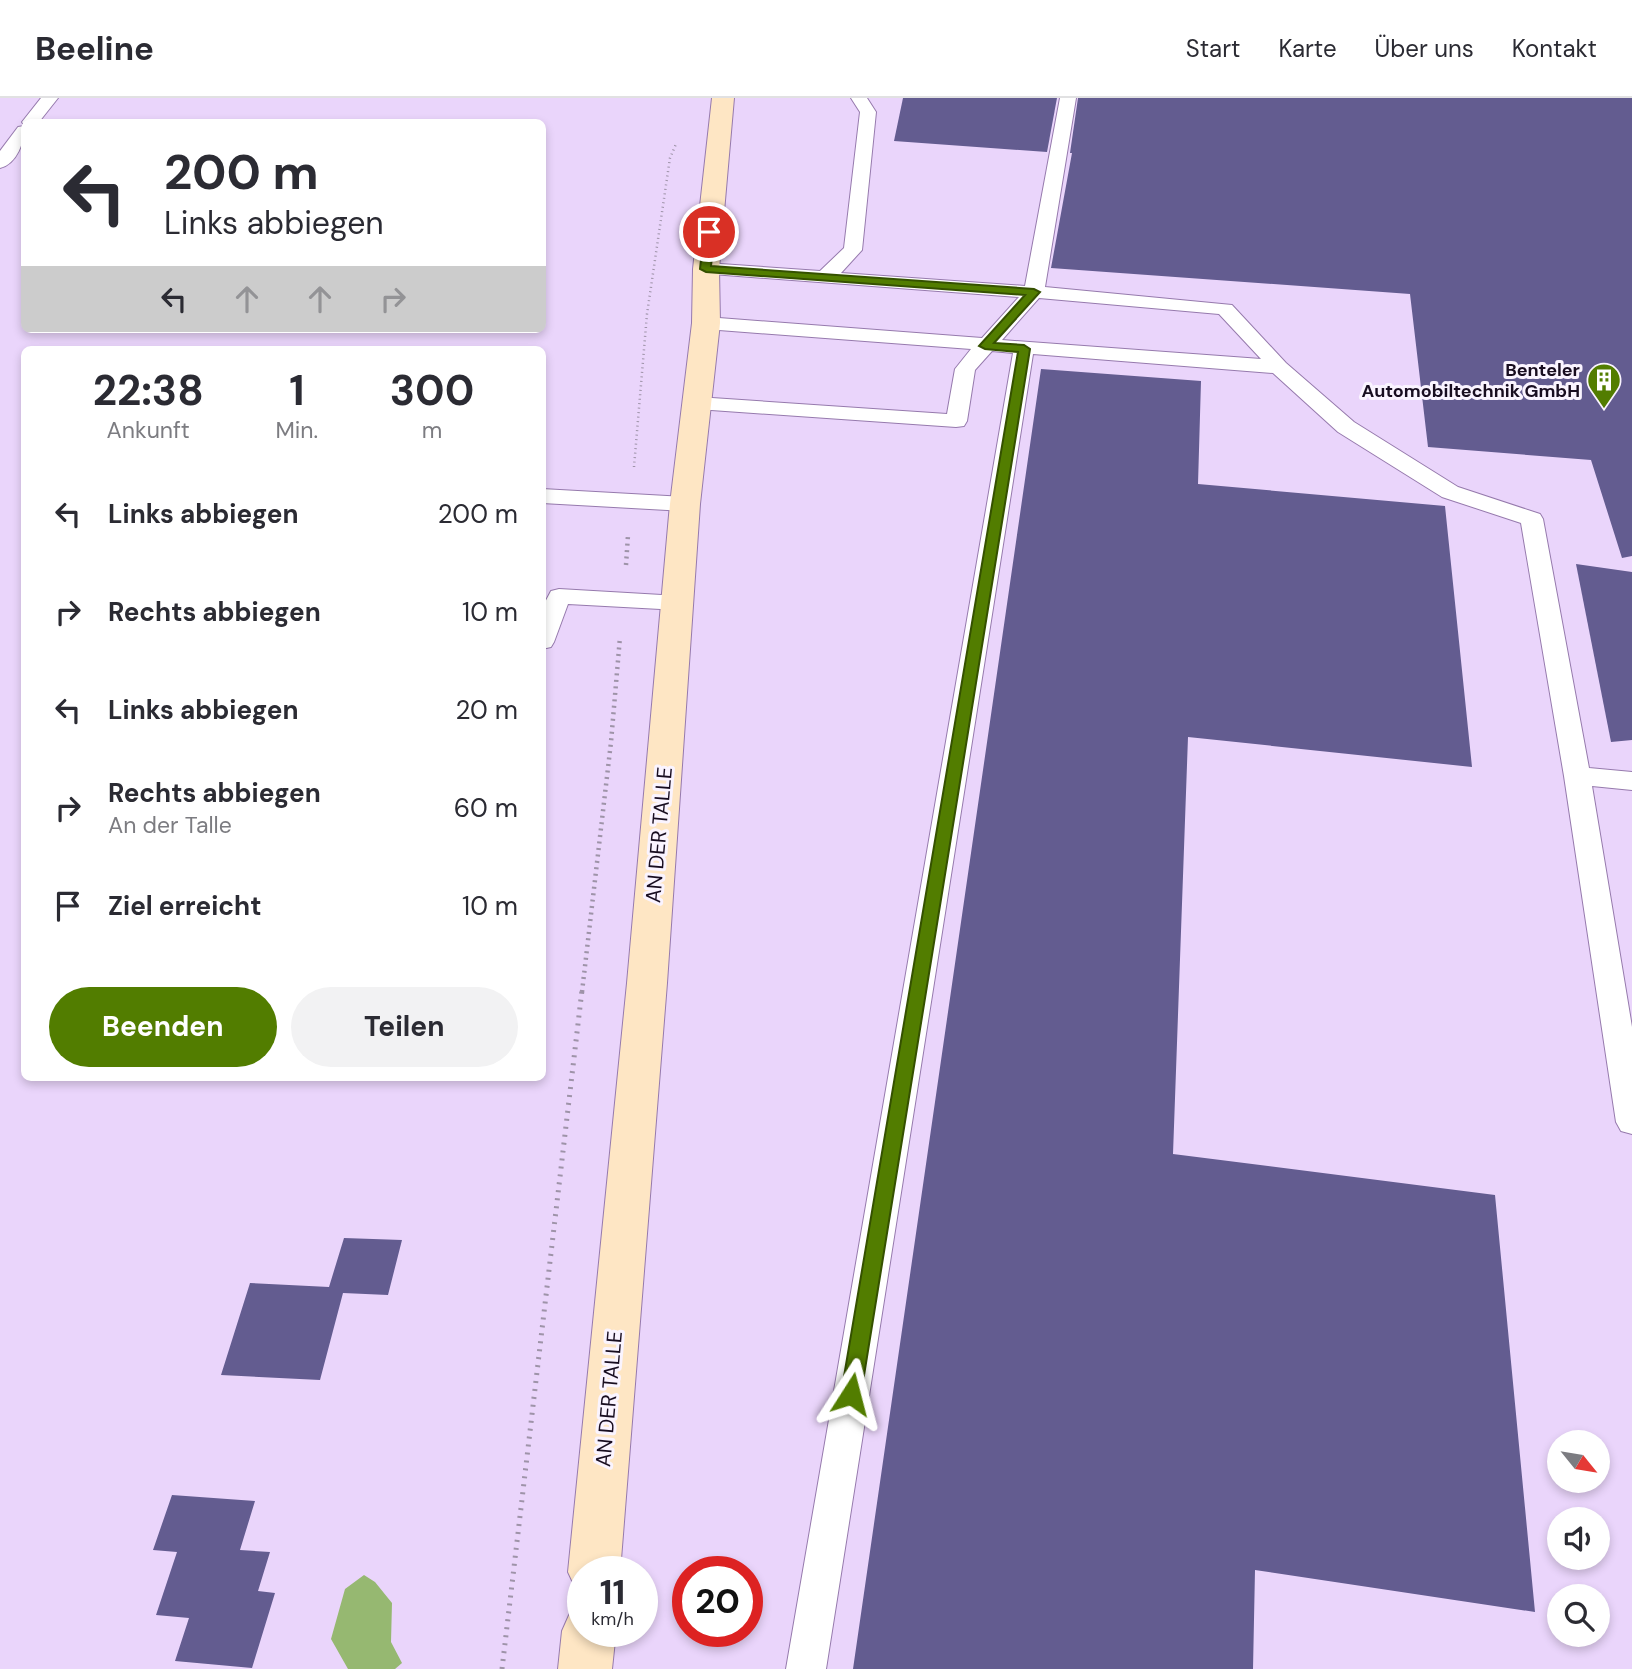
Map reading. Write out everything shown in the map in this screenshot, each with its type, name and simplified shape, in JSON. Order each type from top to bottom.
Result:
[{"type":"street","name":"AN DER TALLE","points":[[595,1556],[679,603],[685,504],[706,323],[706,269],[723,98]]},
{"type":"street","points":[[585,1669],[587,1647]]},
{"type":"lane","points":[[33,119],[50,98]]},
{"type":"lane","points":[[825,277],[853,250],[868,112],[859,98]]},
{"type":"lane","points":[[697,402],[956,421],[965,369],[1034,292],[1068,98]]},
{"type":"lane","points":[[0,163],[21,135]]},
{"type":"lane","points":[[706,269],[1034,292],[1224,309],[1279,367],[1346,427],[1450,492],[1531,519],[1577,776],[1632,1122]]},
{"type":"lane","points":[[706,323],[1279,367]]},
{"type":"lane","points":[[806,1669],[1024,349]]},
{"type":"lane","points":[[546,496],[685,504]]},
{"type":"lane","points":[[546,622],[551,596],[679,603]]},
{"type":"lane","points":[[1577,776],[1632,781]]},
{"type":"path","points":[[502,1669],[611,742],[647,314],[670,158],[678,137]]},
{"type":"shaded area","points":[[0,98],[1632,98],[1632,1669],[0,1669]]},
{"type":"shaded area","points":[[364,1575],[375,1582],[392,1603],[391,1642],[402,1663],[395,1669],[348,1669],[331,1639],[345,1589]]},
{"type":"building","points":[[903,98],[1057,98],[1047,152],[894,141]]},
{"type":"building","name":"Benteler Automobiltechnik GmbH","points":[[1078,98],[1632,98],[1632,556],[1622,558],[1591,460],[1428,447],[1410,294],[1051,268],[1072,153]]},
{"type":"building","points":[[1041,369],[1201,381],[1198,484],[1445,506],[1472,767],[1188,737],[1173,1154],[1495,1195],[1535,1612],[1255,1570],[1253,1669],[853,1669]]},
{"type":"building","points":[[1576,564],[1632,572],[1632,740],[1611,742]]},
{"type":"building","points":[[344,1238],[402,1240],[388,1295],[343,1293],[320,1380],[221,1375],[250,1283],[329,1287]]},
{"type":"building","points":[[172,1495],[255,1501],[240,1550],[270,1552],[258,1591],[275,1593],[252,1668],[175,1661],[189,1618],[156,1615],[177,1552],[153,1550]]},
{"type":"place","name":"Benteler Automobiltechnik GmbH","points":[[1604,410]]},
{"type":"route","points":[[709,232],[706,269],[1034,292],[985,346],[1024,349],[851,1394]]}]
